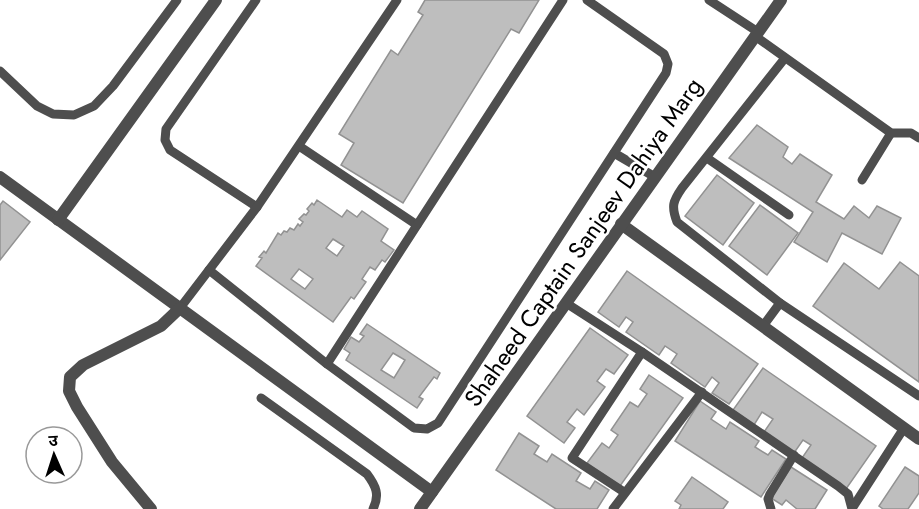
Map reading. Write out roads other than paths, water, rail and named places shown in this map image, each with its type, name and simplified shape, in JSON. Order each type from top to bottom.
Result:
[{"type":"street","points":[[58,220],[216,0]]},
{"type":"street","name":"Shaheed Captain Sanjeev Dahiya Marg","points":[[420,509],[781,0]]},
{"type":"street","points":[[0,177],[432,492]]},
{"type":"street","points":[[621,225],[919,439]]},
{"type":"street","points":[[151,509],[112,462],[77,407],[69,391],[70,377],[83,365],[161,326],[180,308]]},
{"type":"lane","points":[[0,71],[37,106],[53,114],[74,115],[94,106],[113,86],[177,0]]},
{"type":"lane","points":[[255,0],[166,129],[165,140],[170,150],[257,207]]},
{"type":"lane","points":[[180,308],[257,207],[397,0]]},
{"type":"lane","points":[[327,364],[563,0]]},
{"type":"lane","points":[[209,270],[327,364],[414,428],[428,429],[438,423],[666,73],[668,64],[664,54],[586,0]]},
{"type":"lane","points":[[709,0],[757,34],[785,58],[891,133],[910,133],[919,138]]},
{"type":"lane","points":[[785,58],[673,201],[677,222],[780,303],[919,396]]},
{"type":"lane","points":[[862,180],[891,133]]},
{"type":"lane","points":[[299,146],[417,225]]},
{"type":"lane","points":[[614,153],[655,177]]},
{"type":"lane","points":[[707,158],[789,215]]},
{"type":"lane","points":[[566,303],[794,455],[848,494],[853,508]]},
{"type":"lane","points":[[763,326],[780,303]]},
{"type":"lane","points":[[624,492],[572,458],[642,352]]},
{"type":"lane","points":[[613,509],[702,392]]},
{"type":"lane","points":[[261,398],[367,474],[376,485],[377,493],[373,509]]},
{"type":"lane","points":[[853,508],[904,428]]},
{"type":"lane","points":[[771,509],[768,499],[770,494],[794,455]]}]
